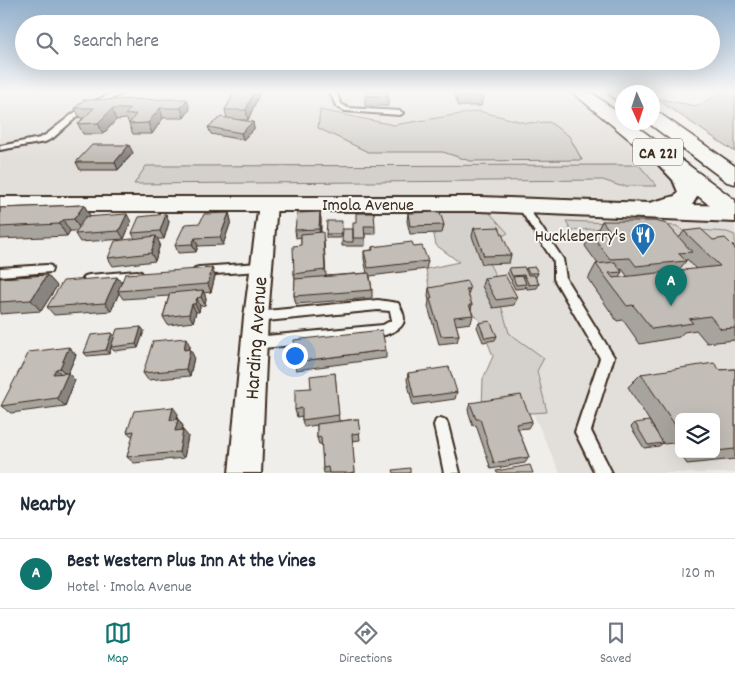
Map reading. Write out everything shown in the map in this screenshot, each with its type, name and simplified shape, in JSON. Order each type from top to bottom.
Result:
[{"type":"main road","name":"CA 221","points":[[609,114],[735,213]]},
{"type":"main road","name":"CA 221","points":[[657,120],[735,177]]},
{"type":"main road","points":[[657,120],[735,166]]},
{"type":"street","points":[[638,210],[683,201],[689,192],[682,178],[648,144]]},
{"type":"street","name":"Imola Avenue","points":[[0,204],[522,205],[735,213]]},
{"type":"street","name":"Harding Avenue","points":[[245,473],[260,267],[268,204]]},
{"type":"lane","points":[[0,148],[42,140],[75,114]]},
{"type":"lane","points":[[522,205],[559,262],[560,279],[607,358],[583,432],[604,473]]},
{"type":"lane","points":[[184,272],[260,267]]},
{"type":"lane","points":[[0,272],[47,268]]},
{"type":"lane","points":[[89,279],[146,275]]},
{"type":"lane","points":[[254,343],[385,330],[398,323],[398,314],[394,306],[378,305],[256,317]]},
{"type":"lane","points":[[441,425],[452,473]]},
{"type":"shaded area","points":[[0,114],[608,114],[648,145],[682,178],[678,202],[735,214],[735,473],[560,473],[438,204],[0,204]]},
{"type":"shaded area","points":[[320,114],[340,114],[394,125],[460,114],[491,114],[526,123],[549,122],[569,136],[582,160],[470,161],[443,152],[368,152],[318,128]]},
{"type":"shaded area","points":[[679,114],[735,114],[735,152]]},
{"type":"shaded area","points":[[639,165],[657,186],[620,186],[603,180],[134,184],[146,166]]},
{"type":"shaded area","points":[[459,208],[488,211],[508,233],[489,243],[485,255],[495,275],[498,294],[509,333],[544,358],[537,371],[547,412],[499,415],[482,408],[483,379],[493,356],[479,320],[459,299],[429,287],[426,269],[459,262],[436,245],[429,211]]},
{"type":"shaded area","points":[[566,221],[677,226],[692,238],[672,237],[613,227],[571,231]]},
{"type":"shaded area","points":[[699,230],[727,232],[735,235],[735,265]]},
{"type":"building","points":[[88,114],[107,114],[98,123],[78,124]]},
{"type":"building","points":[[136,114],[155,114],[148,123],[129,124]]},
{"type":"building","points":[[221,117],[253,122],[241,133],[208,127]]},
{"type":"building","points":[[92,145],[129,145],[115,162],[76,162]]},
{"type":"building","points":[[84,205],[74,219],[63,220],[59,224],[0,227],[0,208]]},
{"type":"building","points":[[320,212],[319,229],[295,230],[297,213]]},
{"type":"building","points":[[440,212],[444,225],[410,226],[408,213]]},
{"type":"building","points":[[229,213],[220,237],[195,238],[192,244],[175,245],[185,224],[200,223],[204,214]]},
{"type":"building","points":[[356,213],[374,213],[375,226],[364,226],[365,238],[353,238],[353,223],[356,223]]},
{"type":"building","points":[[127,214],[119,231],[75,234],[85,217]]},
{"type":"building","points":[[166,214],[160,231],[132,233],[139,217]]},
{"type":"building","points":[[327,221],[342,221],[341,234],[326,234]]},
{"type":"building","points":[[602,221],[655,221],[667,224],[692,252],[678,253],[686,261],[636,266],[630,258],[610,259],[591,234],[612,233]]},
{"type":"building","points":[[499,227],[511,255],[484,256],[474,228]]},
{"type":"building","points":[[343,229],[353,229],[353,242],[342,242]]},
{"type":"building","points":[[701,229],[713,240],[725,238],[735,248],[735,328],[721,329],[710,316],[689,319],[693,323],[652,329],[633,305],[627,306],[596,264],[615,262],[622,272],[609,273],[613,278],[720,266],[684,231]]},
{"type":"building","points":[[323,232],[325,270],[294,274],[293,246],[301,245],[301,234]]},
{"type":"building","points":[[156,236],[151,253],[108,258],[115,241]]},
{"type":"building","points":[[412,242],[414,247],[422,246],[428,261],[368,268],[364,251],[373,250],[372,247]]},
{"type":"building","points":[[524,267],[528,275],[534,275],[539,284],[529,285],[524,275],[512,276],[509,268]]},
{"type":"building","points":[[535,267],[538,273],[529,273],[526,268]]},
{"type":"building","points":[[212,268],[208,284],[118,291],[125,274]]},
{"type":"building","points":[[369,273],[372,290],[294,296],[295,279]]},
{"type":"building","points":[[47,275],[31,300],[0,302],[0,278]]},
{"type":"building","points":[[505,275],[517,297],[496,300],[484,278]]},
{"type":"building","points":[[523,276],[526,284],[516,285],[513,277]]},
{"type":"building","points":[[117,277],[105,303],[47,307],[63,281]]},
{"type":"building","points":[[467,281],[470,289],[466,289],[472,305],[469,305],[473,315],[454,317],[459,335],[441,336],[430,299],[432,298],[429,288]]},
{"type":"building","points":[[203,290],[201,297],[197,298],[195,304],[192,304],[189,314],[163,317],[170,293]]},
{"type":"building","points":[[490,321],[497,336],[485,338],[479,323]]},
{"type":"building","points":[[141,327],[136,344],[111,347],[117,329]]},
{"type":"building","points":[[382,330],[386,350],[294,362],[294,340]]},
{"type":"building","points":[[112,333],[106,350],[84,353],[91,335]]},
{"type":"building","points":[[186,338],[184,350],[190,349],[186,369],[143,373],[153,341]]},
{"type":"building","points":[[69,347],[60,368],[56,369],[53,374],[68,373],[57,398],[1,406],[29,352]]},
{"type":"building","points":[[714,363],[720,370],[735,369],[735,449],[720,451],[720,413],[675,413],[675,425],[641,374]]},
{"type":"building","points":[[449,367],[457,392],[414,398],[408,373]]},
{"type":"building","points":[[335,373],[339,415],[302,420],[302,408],[295,410],[295,389],[311,388],[310,376]]},
{"type":"building","points":[[521,395],[532,421],[516,424],[529,457],[494,463],[480,419],[476,419],[470,403]]},
{"type":"building","points":[[173,407],[170,420],[178,419],[175,431],[183,430],[179,452],[127,457],[134,431],[127,432],[134,411]]},
{"type":"building","points":[[358,419],[360,433],[352,434],[355,472],[329,473],[328,467],[323,468],[321,437],[317,438],[317,424]]},
{"type":"building","points":[[649,421],[663,443],[648,445],[635,423]]},
{"type":"building","points":[[530,465],[533,473],[497,473],[496,471]]},
{"type":"building","points":[[410,468],[410,473],[394,473],[393,470]]},
{"type":"place","name":"Huckleberry's","points":[[643,256]]},
{"type":"place","name":"Best Western Plus Inn At the Vines","points":[[671,306]]}]
